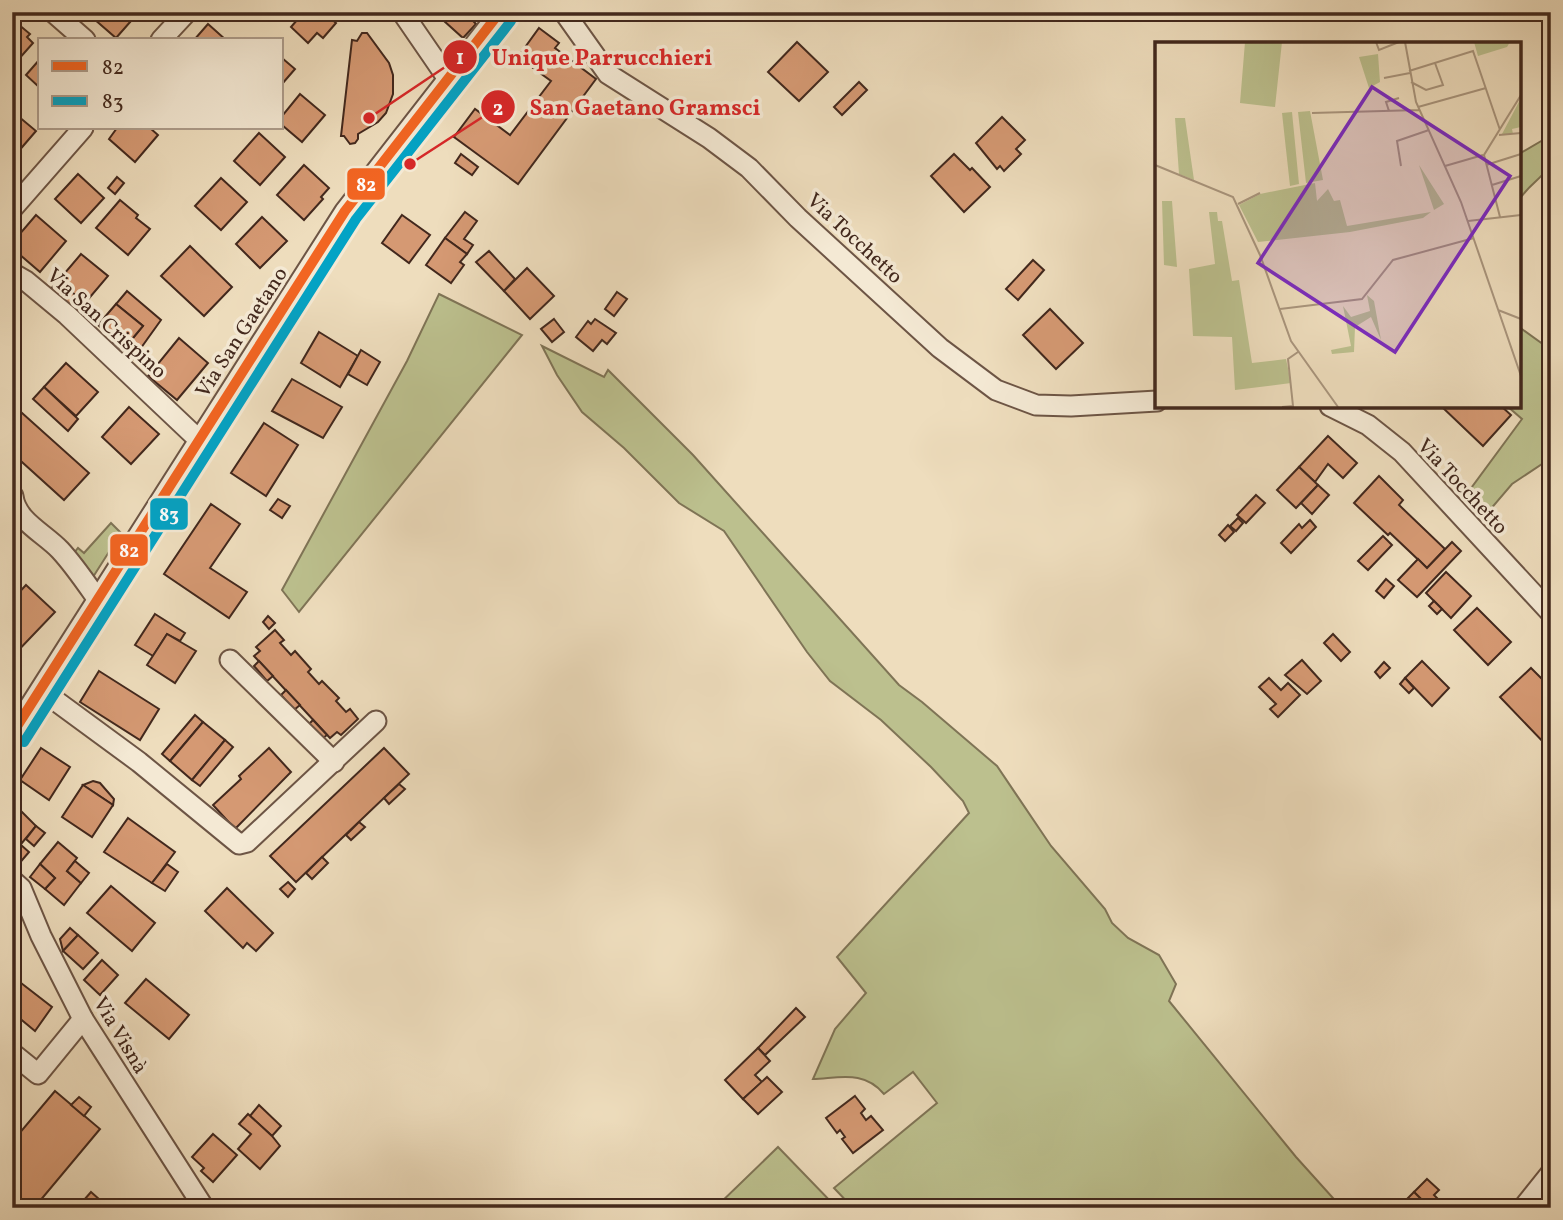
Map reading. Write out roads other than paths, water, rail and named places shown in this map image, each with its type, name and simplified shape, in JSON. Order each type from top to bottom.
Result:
[{"type":"street","points":[[53,12],[83,38]]},
{"type":"street","points":[[163,38],[187,12]]},
{"type":"street","points":[[402,12],[448,79]]},
{"type":"street","name":"Via San Gaetano","points":[[12,734],[345,211],[500,12]]},
{"type":"street","name":"Via Tocchetto","points":[[564,12],[608,74],[709,138],[750,168],[799,218],[940,348],[996,390],[1037,405],[1071,406],[1155,401]]},
{"type":"street","points":[[12,209],[19,188],[81,130]]},
{"type":"street","name":"Via San Crispino","points":[[12,272],[50,301],[200,440]]},
{"type":"street","name":"Via Tocchetto","points":[[1333,408],[1368,425],[1402,452],[1551,613]]},
{"type":"street","points":[[13,496],[14,505],[21,515],[59,549],[98,600]]},
{"type":"street","points":[[230,660],[334,762]]},
{"type":"street","points":[[41,690],[139,762],[239,844],[247,842],[376,721]]},
{"type":"street","name":"Via Visnà","points":[[12,880],[21,888],[41,936],[83,1019],[204,1208]]},
{"type":"street","points":[[12,1053],[38,1074],[83,1019]]},
{"type":"street","points":[[1523,1208],[1551,1173]]},
{"type":"place","name":"Unique Parrucchieri","points":[[369,118]]},
{"type":"place","name":"San Gaetano Gramsci","points":[[410,164]]}]
